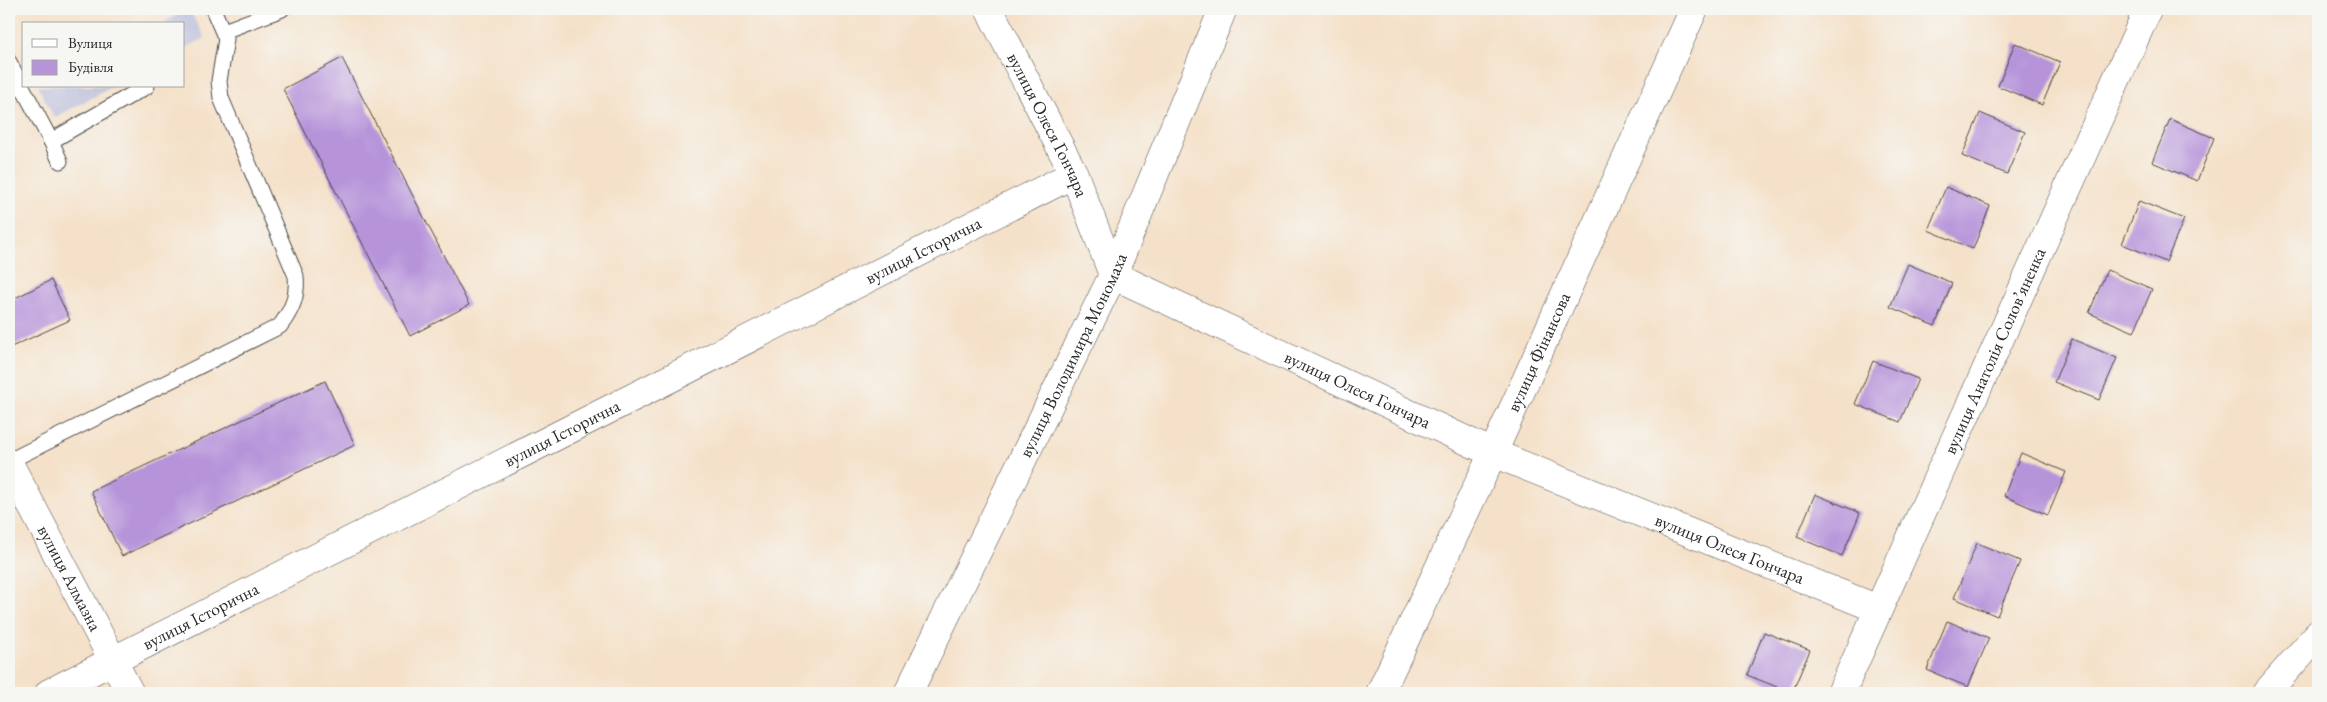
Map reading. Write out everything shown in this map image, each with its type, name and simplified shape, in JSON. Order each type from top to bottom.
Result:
[{"type":"street","name":"вулиця Олеся Гончара","points":[[989,9],[1074,174],[1113,276],[1493,453],[1878,609]]},
{"type":"street","name":"вулиця Володимира Мономаха","points":[[908,693],[1113,276],[1223,9]]},
{"type":"street","name":"вулиця Фінансова","points":[[1380,693],[1493,453],[1694,9]]},
{"type":"street","name":"вулиця Анатолія Солов’яненка","points":[[1841,693],[2148,9]]},
{"type":"street","name":"вулиця Історична","points":[[49,693],[1074,174]]},
{"type":"street","name":"вулиця Алмазна","points":[[9,462],[130,693]]},
{"type":"street","points":[[2266,693],[2318,634]]},
{"type":"lane","points":[[9,462],[280,326],[289,314],[296,299],[296,276],[221,98],[219,81],[226,46],[224,31],[213,9]]},
{"type":"lane","points":[[224,31],[282,9]]},
{"type":"lane","points":[[9,62],[22,86]]},
{"type":"lane","points":[[23,88],[60,161]]},
{"type":"lane","points":[[51,141],[144,88]]},
{"type":"shaded area","points":[[189,9],[205,38],[185,48],[185,22],[164,22]]},
{"type":"shaded area","points":[[39,88],[110,88],[54,118]]},
{"type":"building","points":[[2015,43],[2060,62],[2042,105],[1998,86]]},
{"type":"building","points":[[342,58],[469,305],[410,336],[283,89]]},
{"type":"building","points":[[1980,113],[2025,132],[2007,174],[1962,156]]},
{"type":"building","points":[[2170,119],[2214,138],[2197,181],[2152,162]]},
{"type":"building","points":[[1946,187],[1990,206],[1973,249],[1928,230]]},
{"type":"building","points":[[2139,201],[2184,219],[2166,262],[2122,244]]},
{"type":"building","points":[[1908,264],[1952,283],[1935,326],[1890,307]]},
{"type":"building","points":[[2107,270],[2152,289],[2134,332],[2089,313]]},
{"type":"building","points":[[51,280],[70,320],[9,348],[9,301]]},
{"type":"building","points":[[2072,339],[2117,358],[2099,400],[2054,382]]},
{"type":"building","points":[[1873,361],[1918,379],[1900,422],[1855,404]]},
{"type":"building","points":[[325,381],[355,445],[122,556],[91,491]]},
{"type":"building","points":[[2021,453],[2066,472],[2048,515],[2004,496]]},
{"type":"building","points":[[1815,494],[1860,513],[1842,556],[1797,537]]},
{"type":"building","points":[[1977,543],[2020,561],[1997,616],[1954,598]]},
{"type":"building","points":[[1947,621],[1989,638],[1968,687],[1927,670]]},
{"type":"building","points":[[1764,632],[1810,650],[1792,693],[1747,675]]}]
